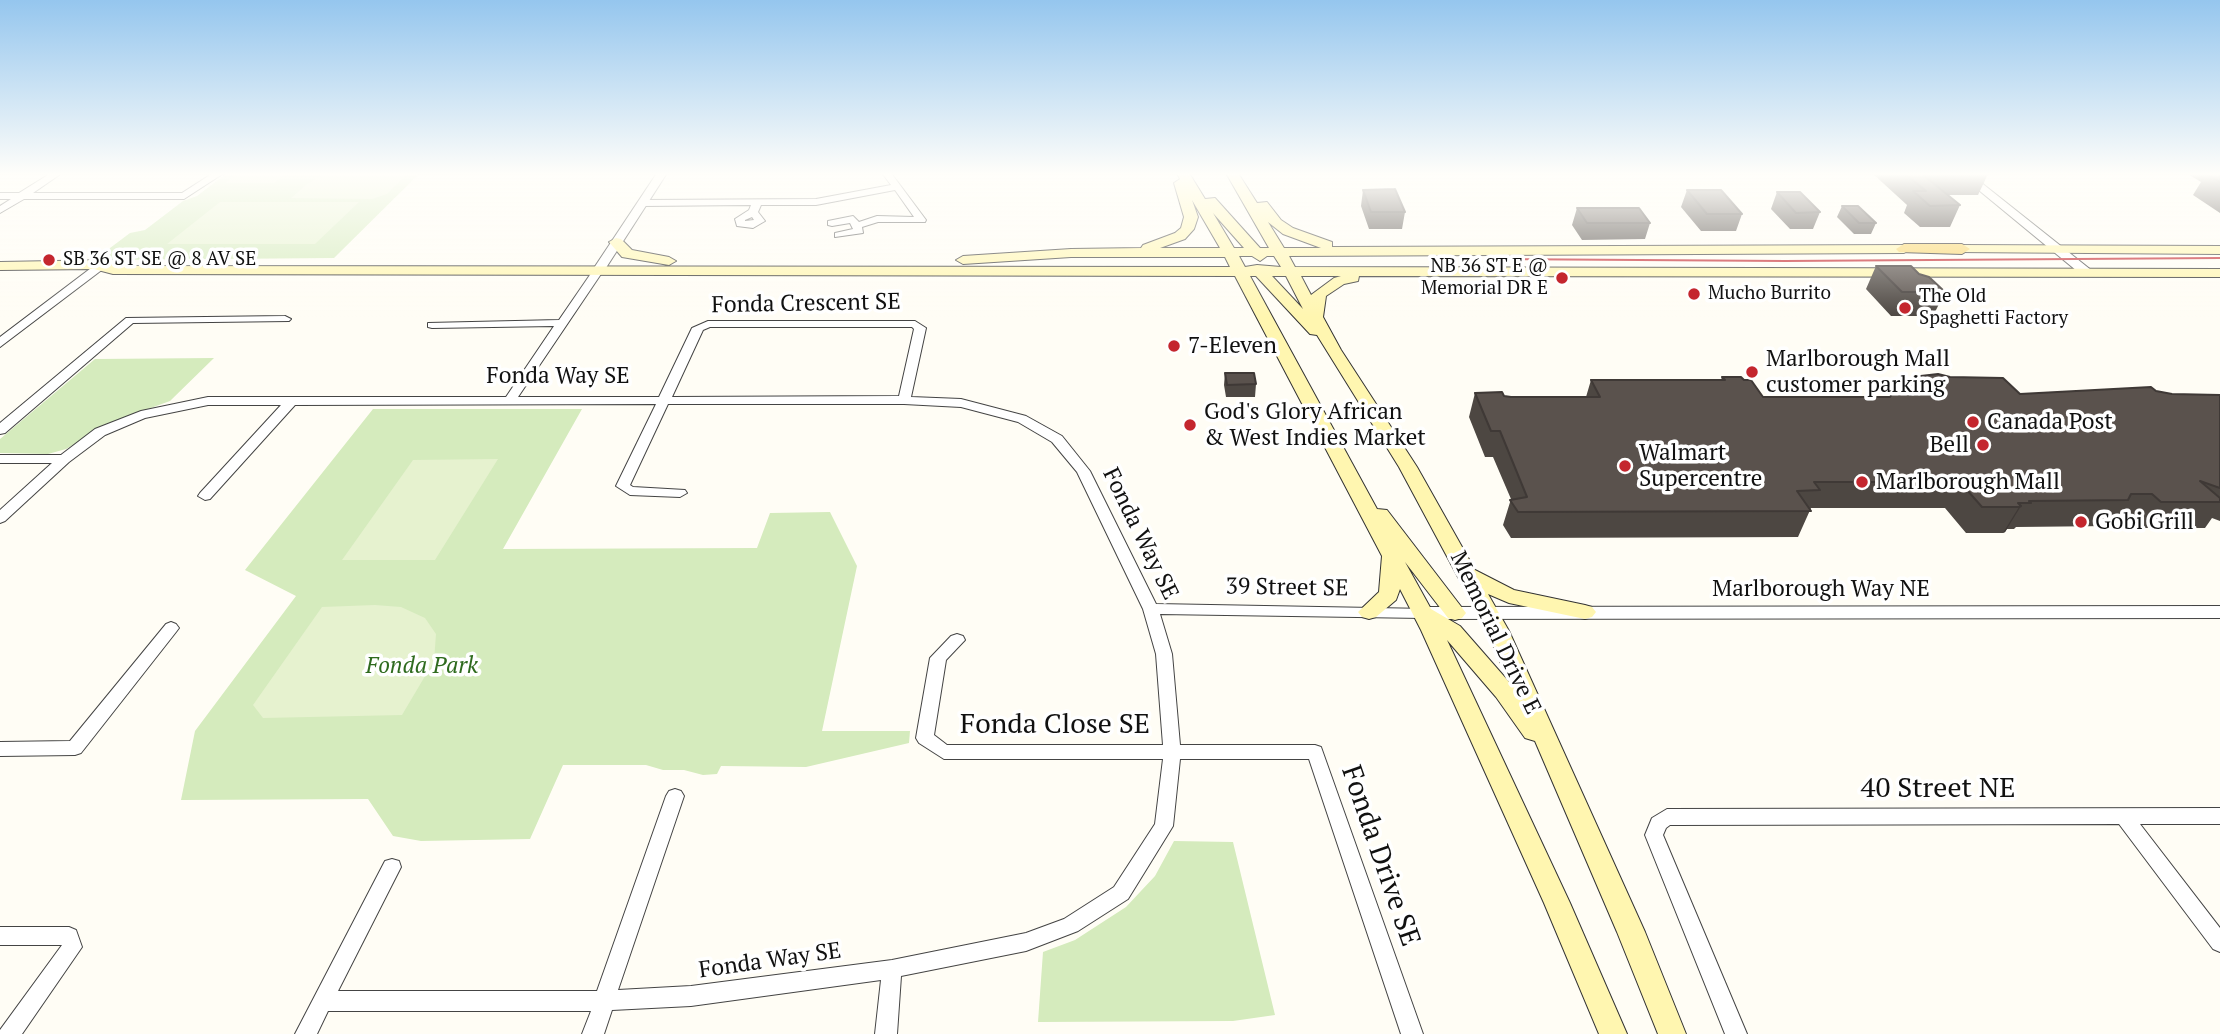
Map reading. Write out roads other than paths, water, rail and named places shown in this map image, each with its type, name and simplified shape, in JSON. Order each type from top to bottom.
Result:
[{"type":"main road","points":[[1130,253],[1169,241],[1188,229],[1190,221]]},
{"type":"main road","points":[[1222,221],[1334,349]]},
{"type":"main road","points":[[1226,221],[1259,263]]},
{"type":"main road","points":[[1250,221],[1259,263],[1257,308]]},
{"type":"main road","points":[[1275,221],[1302,238],[1329,246],[1397,252]]},
{"type":"main road","points":[[2017,250],[2039,233]]},
{"type":"main road","points":[[616,242],[627,254],[669,261]]},
{"type":"main road","points":[[0,266],[285,261],[1179,272],[1259,263],[1423,251],[2220,250]]},
{"type":"main road","points":[[1106,271],[1400,257],[1423,251]]},
{"type":"main road","points":[[99,266],[127,270],[536,271],[669,261],[945,261],[1028,255],[1130,253],[1378,273],[2220,273]]},
{"type":"main road","name":"Memorial Drive E","points":[[1259,263],[1316,316],[1408,467],[1469,576],[1558,767],[1672,1034]]},
{"type":"main road","points":[[536,271],[568,278],[588,286]]},
{"type":"main road","points":[[1179,272],[1218,281],[1257,308],[1423,613],[1557,903],[1613,1034]]},
{"type":"main road","points":[[1316,316],[1319,295],[1326,288],[1339,281],[1378,273]]},
{"type":"main road","points":[[1342,462],[1455,613]]},
{"type":"main road","points":[[1369,612],[1389,595],[1391,557]]},
{"type":"main road","points":[[1469,576],[1509,596],[1585,612]]},
{"type":"main road","points":[[1423,613],[1452,631],[1504,691],[1558,767]]},
{"type":"street","points":[[510,400],[630,221]]},
{"type":"street","points":[[832,223],[841,221]]},
{"type":"street","points":[[839,235],[859,231],[855,221]]},
{"type":"street","points":[[858,225],[877,221]]},
{"type":"street","points":[[2024,221],[2087,273]]},
{"type":"street","points":[[0,343],[99,266]]},
{"type":"street","points":[[0,430],[130,320],[285,319]]},
{"type":"street","points":[[432,325],[560,323]]},
{"type":"street","name":"Fonda Crescent SE","points":[[664,401],[698,328],[708,324],[915,324],[920,328],[904,400]]},
{"type":"street","points":[[205,496],[292,400]]},
{"type":"street","name":"Fonda Way SE","points":[[0,518],[64,459],[100,432],[141,415],[208,401],[904,400],[961,403],[1022,419],[1057,439],[1083,471],[1151,609],[1164,654],[1172,751],[1164,826],[1121,893],[1071,925],[1026,942],[892,969],[691,996],[603,1001],[322,1001]]},
{"type":"street","points":[[664,401],[623,486],[630,491],[680,493]]},
{"type":"street","points":[[0,459],[64,459]]},
{"type":"street","name":"39 Street SE","points":[[1151,609],[1423,613]]},
{"type":"street","name":"Marlborough Way NE","points":[[1423,613],[2220,612]]},
{"type":"street","points":[[0,749],[75,748],[171,628]]},
{"type":"street","name":"Fonda Close SE","points":[[957,640],[938,658],[925,738],[944,752],[1172,751]]},
{"type":"street","name":"Fonda Drive SE","points":[[1172,751],[1315,752],[1412,1034]]},
{"type":"street","points":[[593,1034],[675,796]]},
{"type":"street","name":"40 Street NE","points":[[1736,1034],[1654,835],[1658,823],[1667,817],[2220,816]]},
{"type":"street","points":[[2124,817],[2220,943]]},
{"type":"street","points":[[306,1034],[392,867]]},
{"type":"street","points":[[0,936],[69,936],[72,947],[9,1034]]},
{"type":"street","points":[[886,1034],[892,969]]},
{"type":"tram line","points":[[1492,259],[1785,261],[2220,258]]},
{"type":"place","name":"SB 36 ST SE @ 8 AV SE","points":[[49,260]]},
{"type":"place","name":"NB 36 ST E @ Memorial DR E","points":[[1562,278]]},
{"type":"place","name":"Mucho Burrito","points":[[1694,294]]},
{"type":"place","name":"The Old Spaghetti Factory","points":[[1905,308]]},
{"type":"place","name":"7-Eleven","points":[[1174,346]]},
{"type":"place","name":"Marlborough Mall customer parking","points":[[1752,372]]},
{"type":"place","name":"Canada Post","points":[[1973,422]]},
{"type":"place","name":"God's Glory African & West Indies Market","points":[[1190,425]]},
{"type":"place","name":"Bell","points":[[1983,445]]},
{"type":"place","name":"Walmart Supercentre","points":[[1625,466]]},
{"type":"place","name":"Marlborough Mall","points":[[1862,482]]},
{"type":"place","name":"Gobi Grill","points":[[2081,522]]},
{"type":"park label","name":"Fonda Park","points":[[422,666]]}]
